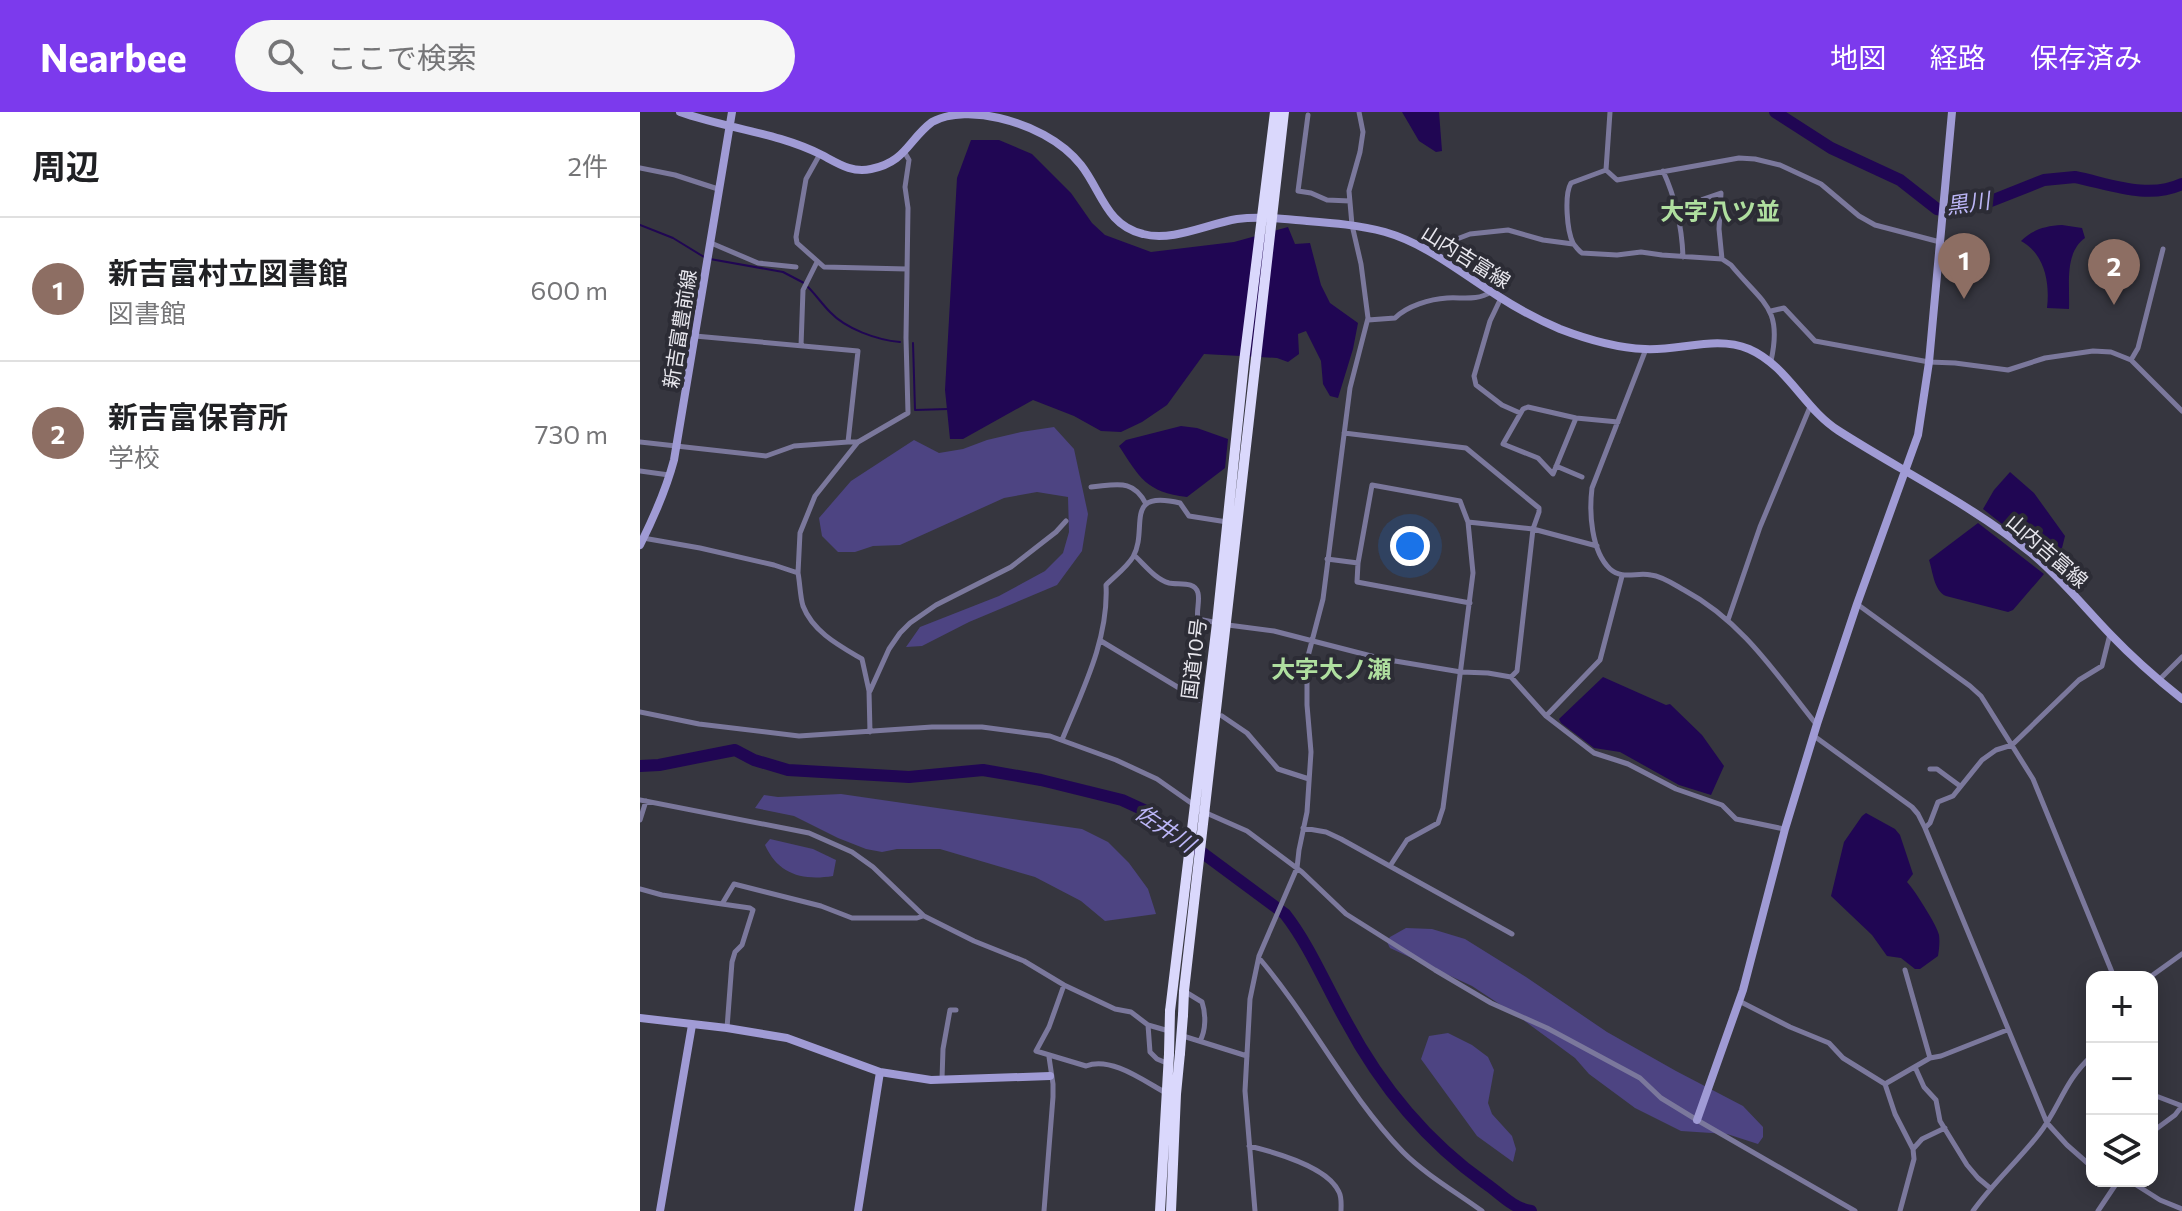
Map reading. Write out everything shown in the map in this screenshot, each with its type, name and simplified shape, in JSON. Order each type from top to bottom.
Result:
[{"type":"highway","name":"国道10号","points":[[1267,222],[1275,112]]},
{"type":"highway","name":"国道10号","points":[[1171,1211],[1176,1094],[1170,1011],[1200,817],[1250,362],[1284,112]]},
{"type":"highway","name":"国道10号","points":[[1200,817],[1194,804],[1222,624],[1228,522],[1250,362]]},
{"type":"highway","name":"国道10号","points":[[1160,1211],[1166,1094],[1183,1015],[1190,889]]},
{"type":"main road","name":"山内吉富線","points":[[680,112],[784,140],[856,170],[877,168],[905,153],[932,115],[968,112],[1007,120],[1043,134],[1071,154],[1114,218],[1126,229],[1149,236],[1168,236],[1229,221],[1352,225],[1406,239],[1501,298],[1566,331],[1646,349],[1726,343],[1746,348],[1771,362],[1810,407],[1837,430],[1987,520],[2031,554],[2070,590],[2110,634],[2182,699]]},
{"type":"main road","name":"新吉富豊前線","points":[[641,540],[660,504],[677,446],[732,112]]},
{"type":"main road","points":[[1697,1120],[1739,1001],[1813,736],[1918,435],[1929,362],[1952,112]]},
{"type":"main road","points":[[640,1018],[787,1038],[880,1072],[915,1079],[1050,1076]]},
{"type":"main road","points":[[660,1211],[692,1025]]},
{"type":"main road","points":[[858,1211],[880,1072]]},
{"type":"street","points":[[1255,1211],[1245,1091],[1250,999],[1259,958],[1297,868],[1309,795],[1311,752],[1307,660],[1323,599],[1350,388],[1367,320],[1349,191],[1363,132],[1359,112]]},
{"type":"street","points":[[1606,170],[1610,112]]},
{"type":"street","points":[[1308,115],[1298,191],[1327,200],[1350,201]]},
{"type":"street","points":[[870,732],[869,691],[862,659],[830,640],[803,606],[798,573],[800,533],[815,496],[858,442],[908,413],[908,208],[905,187],[909,160],[905,153]]},
{"type":"street","points":[[820,154],[806,179],[797,243],[824,267],[907,269]]},
{"type":"street","points":[[1606,170],[1617,180],[1739,158],[1771,162],[1821,184],[1859,216],[1875,225],[1940,242]]},
{"type":"street","points":[[640,168],[718,189]]},
{"type":"street","points":[[1606,170],[1571,183],[1567,189],[1568,221],[1573,244],[1582,253],[1617,255],[1641,252],[1722,259],[1731,265],[1771,311],[1775,334],[1771,362]]},
{"type":"street","points":[[1663,171],[1670,185],[1683,237],[1683,257]]},
{"type":"street","points":[[1675,206],[1721,193],[1719,229],[1722,259]]},
{"type":"street","points":[[1428,250],[1470,234],[1508,230],[1543,240],[1573,244]]},
{"type":"street","points":[[710,243],[758,263],[796,267]]},
{"type":"street","points":[[2131,360],[2138,348],[2163,249]]},
{"type":"street","points":[[801,346],[803,290],[817,262]]},
{"type":"street","points":[[1367,320],[1395,318],[1403,310],[1443,298],[1482,298],[1491,292]]},
{"type":"street","points":[[1501,298],[1490,321],[1474,376],[1476,385],[1502,405],[1520,413]]},
{"type":"street","points":[[1771,311],[1784,308],[1815,341],[1929,362],[2008,370],[2045,358],[2093,351],[2111,352],[2131,360],[2182,411]]},
{"type":"street","points":[[695,336],[858,351],[848,442]]},
{"type":"street","points":[[1646,349],[1592,488],[1597,546],[1604,562],[1622,576],[1652,575],[1707,603],[1756,648],[1817,724]]},
{"type":"street","points":[[1576,418],[1553,474],[1538,458],[1503,444],[1520,413],[1528,407],[1576,418],[1618,422]]},
{"type":"street","points":[[1728,620],[1760,527],[1810,407]]},
{"type":"street","points":[[1344,433],[1466,448],[1539,508],[1533,529],[1517,671],[1511,677]]},
{"type":"street","points":[[640,442],[766,456],[794,446],[858,442]]},
{"type":"street","points":[[1556,466],[1582,477]]},
{"type":"street","points":[[640,471],[670,475]]},
{"type":"street","points":[[1091,487],[1126,484],[1141,493],[1146,504]]},
{"type":"street","points":[[1390,866],[1407,840],[1438,823],[1441,817],[1449,770],[1470,603],[1473,567],[1468,522],[1460,501],[1372,485],[1357,582],[1470,603]]},
{"type":"street","points":[[1062,740],[1100,641],[1107,600],[1106,585],[1134,555],[1140,512],[1146,504],[1163,499],[1180,503],[1189,516],[1228,522]]},
{"type":"street","points":[[869,691],[889,649],[910,623],[936,605],[1011,567],[1066,521]]},
{"type":"street","points":[[1468,522],[1533,529],[1597,546]]},
{"type":"street","points":[[641,540],[715,551],[798,573]]},
{"type":"street","points":[[1134,555],[1159,579],[1195,588],[1198,594],[1198,619],[1274,631],[1383,659],[1511,677],[1546,716],[1594,753],[1628,764],[1676,789],[1722,805],[1736,819],[1785,829]]},
{"type":"street","points":[[1327,559],[1358,563]]},
{"type":"street","points":[[1546,716],[1600,660],[1622,576]]},
{"type":"street","points":[[1857,604],[1981,696],[2033,779],[2112,971]]},
{"type":"street","points":[[1925,828],[1938,802],[1953,796],[1982,760],[1996,750],[2012,745],[2079,680],[2102,666],[2110,634]]},
{"type":"street","points":[[1100,641],[1199,700]]},
{"type":"street","points":[[2159,681],[2182,657]]},
{"type":"street","points":[[640,712],[699,724],[799,736],[932,727],[982,727],[1034,733],[1116,760],[1157,779],[1194,804]]},
{"type":"street","points":[[1222,716],[1247,733],[1278,769],[1309,779]]},
{"type":"street","points":[[1813,736],[1918,814],[2047,1123],[2086,1162]]},
{"type":"street","points":[[1930,769],[1937,769],[1960,786]]},
{"type":"street","points":[[640,820],[643,800],[809,833],[852,852],[873,867],[924,916],[1024,961],[1064,985],[1115,1009],[1131,1012],[1148,1025],[1247,1056]]},
{"type":"street","points":[[1200,817],[1241,827],[1297,868],[1338,908],[1410,954],[1491,1003],[1540,1024],[1640,1078],[1661,1098],[1855,1211]]},
{"type":"street","points":[[1303,828],[1326,832],[1512,934]]},
{"type":"street","points":[[722,904],[734,884],[821,906],[852,918],[924,916]]},
{"type":"street","points":[[640,889],[753,910],[742,945],[735,952],[732,962],[727,1028]]},
{"type":"street","points":[[2158,971],[2182,954]]},
{"type":"street","points":[[1259,958],[1390,1137],[1412,1160],[1482,1211]]},
{"type":"street","points":[[1905,970],[1930,1058]]},
{"type":"street","points":[[1064,985],[1045,1037],[1036,1051],[1086,1066],[1091,1064],[1120,1069],[1166,1094]]},
{"type":"street","points":[[1184,991],[1202,1002],[1205,1009],[1204,1033],[1200,1041]]},
{"type":"street","points":[[1739,1001],[1829,1043],[1843,1058],[1885,1084],[1895,1114],[1913,1149],[1914,1159],[1900,1211]]},
{"type":"street","points":[[942,1080],[943,1049],[950,1010],[956,1010]]},
{"type":"street","points":[[1148,1025],[1150,1052],[1157,1059],[1172,1057]]},
{"type":"street","points":[[1885,1084],[1930,1058],[2007,1030]]},
{"type":"street","points":[[1044,1211],[1053,1097],[1049,1056]]},
{"type":"street","points":[[1973,1211],[2038,1136],[2060,1096],[2086,1061]]},
{"type":"street","points":[[1915,1067],[1924,1087],[1939,1105],[1939,1115],[1945,1128],[1967,1165],[1990,1188]]},
{"type":"street","points":[[2158,1097],[2182,1106],[2158,1128]]},
{"type":"street","points":[[1913,1149],[1922,1139],[1945,1128]]},
{"type":"street","points":[[1249,1146],[1297,1161],[1323,1175],[1339,1192],[1341,1211]]},
{"type":"street","points":[[2098,1211],[2114,1187]]},
{"type":"street","points":[[2139,1187],[2182,1209]]},
{"type":"shaded area","points":[[1402,112],[1439,112],[1442,151],[1436,152],[1419,141]]},
{"type":"shaded area","points":[[971,140],[999,140],[1032,154],[1071,193],[1092,223],[1105,235],[1151,252],[1234,242],[1288,227],[1295,244],[1310,243],[1321,285],[1330,303],[1358,323],[1338,398],[1330,396],[1323,384],[1321,361],[1306,331],[1298,334],[1299,354],[1288,362],[1277,358],[1204,354],[1167,405],[1121,432],[1101,431],[1074,416],[1033,400],[963,439],[950,439],[945,390],[957,178]]},
{"type":"shaded area","points":[[2062,225],[2082,228],[2085,238],[2078,244],[2071,261],[2069,309],[2047,308],[2048,289],[2041,261],[2021,241],[2040,229]]},
{"type":"shaded area","points":[[1181,426],[1228,439],[1225,468],[1187,497],[1162,491],[1146,482],[1119,446],[1126,440]]},
{"type":"shaded area","points":[[1054,427],[1074,449],[1088,514],[1082,551],[1057,585],[969,622],[922,646],[906,647],[920,627],[999,596],[1045,571],[1063,553],[1069,532],[1068,497],[1037,492],[1004,498],[900,545],[873,546],[855,552],[838,552],[822,536],[819,518],[851,481],[914,440],[939,453],[1021,432]]},
{"type":"shaded area","points":[[2010,472],[2034,493],[2065,536],[2058,564],[2049,561],[1983,509]]},
{"type":"shaded area","points":[[1978,523],[2044,574],[2008,612],[1946,596],[1934,581],[1929,560]]},
{"type":"shaded area","points":[[1603,677],[1666,705],[1670,704],[1702,735],[1724,766],[1711,795],[1679,785],[1620,752],[1594,748],[1561,723],[1559,719]]},
{"type":"shaded area","points":[[841,794],[1082,829],[1108,842],[1129,863],[1148,889],[1156,914],[1105,921],[1081,901],[1035,877],[940,849],[882,852],[866,849],[794,816],[755,808],[764,795]]},
{"type":"shaded area","points":[[1866,813],[1900,835],[1913,874],[1907,882],[1938,931],[1938,956],[1920,969],[1915,969],[1901,958],[1887,956],[1872,935],[1831,896],[1844,842]]},
{"type":"shaded area","points":[[770,839],[813,849],[836,860],[833,876],[801,876],[784,869],[765,845]]},
{"type":"shaded area","points":[[1406,928],[1432,929],[1465,939],[1607,1032],[1743,1106],[1763,1127],[1763,1137],[1758,1144],[1727,1134],[1681,1131],[1635,1108],[1589,1074],[1575,1058],[1472,986],[1390,948],[1387,942],[1390,937]]},
{"type":"shaded area","points":[[1448,1033],[1488,1057],[1494,1070],[1488,1103],[1492,1114],[1512,1136],[1516,1149],[1513,1162],[1477,1136],[1421,1059],[1429,1036]]},
{"type":"waterway","name":"黒川","points":[[1775,112],[1831,148],[1900,180],[1937,209],[1948,211],[1986,203],[2044,180],[2075,177],[2142,191],[2169,189],[2182,184]]},
{"type":"waterway","points":[[640,225],[673,238],[704,257]]},
{"type":"waterway","points":[[710,259],[783,272],[804,283]]},
{"type":"waterway","points":[[808,287],[844,324],[872,336],[900,342]]},
{"type":"waterway","points":[[913,343],[915,410],[948,409]]},
{"type":"waterway","name":"佐井川","points":[[640,766],[735,750],[754,760],[788,770],[909,777],[983,770],[1041,780],[1122,800],[1146,811],[1285,914],[1310,953],[1359,1045],[1406,1110],[1463,1167],[1512,1203],[1531,1211]]},
{"type":"place","name":"新吉富村立図書館","points":[[1964,299]]},
{"type":"place","name":"新吉富保育所","points":[[2114,305]]},
{"type":"district","name":"大字八ツ並","points":[[1720,212]]},
{"type":"district","name":"大字大ノ瀬","points":[[1331,670]]}]
